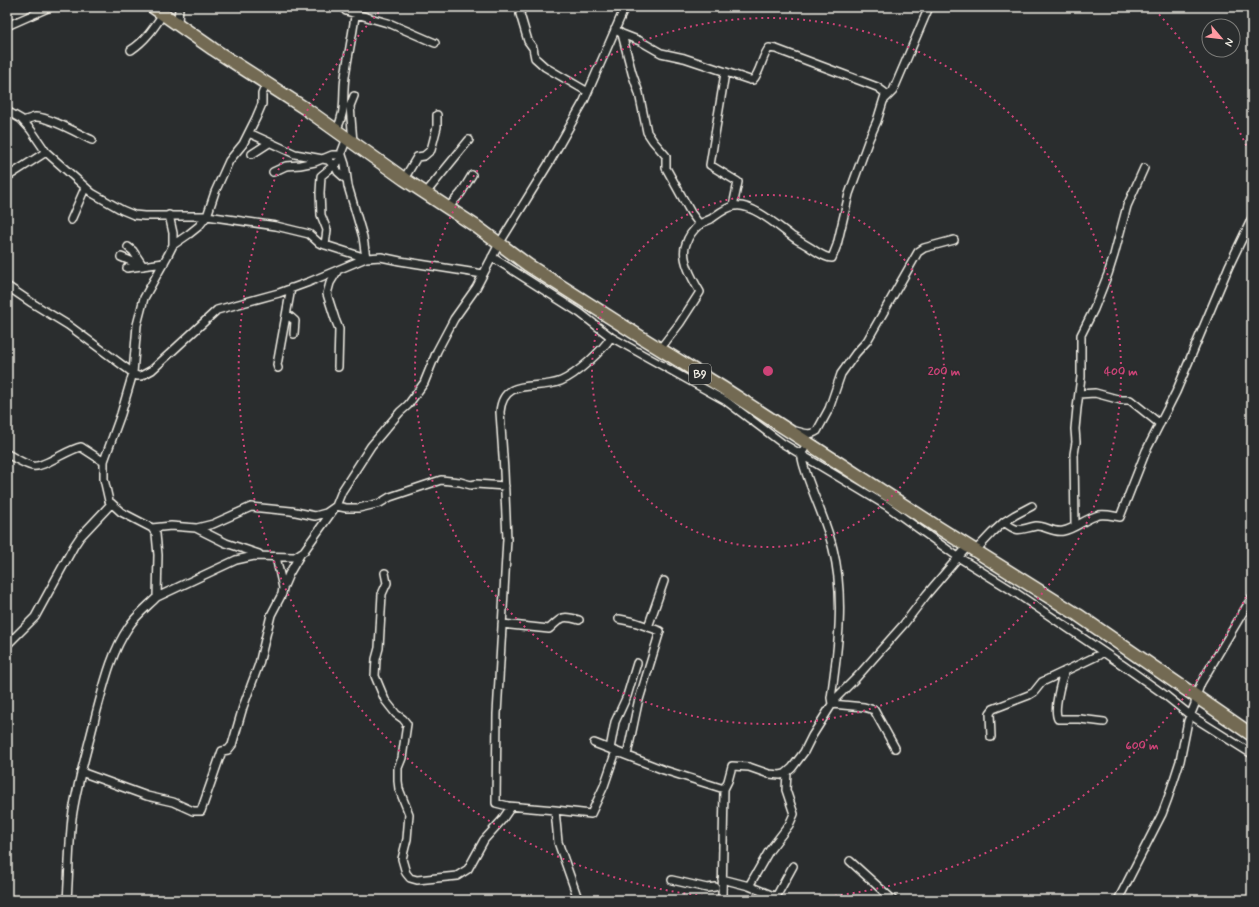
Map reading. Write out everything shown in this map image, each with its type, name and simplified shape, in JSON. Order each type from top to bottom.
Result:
[{"type":"highway","name":"B9","points":[[153,7],[178,23],[213,49],[350,140],[425,194],[448,208],[528,264],[1078,615],[1252,735]]},
{"type":"street","points":[[7,26],[50,7]]},
{"type":"street","points":[[178,23],[179,7]]},
{"type":"street","points":[[522,7],[520,14],[528,41],[533,48],[535,58],[545,67],[588,92]]},
{"type":"street","points":[[81,772],[147,796],[173,802],[193,811],[201,811],[222,751],[228,750],[232,745],[243,707],[260,660],[271,615],[282,594],[289,574],[300,555],[323,526],[336,506],[342,491],[371,446],[400,412],[408,405],[424,383],[454,319],[471,297],[499,244],[549,163],[588,92],[625,7]]},
{"type":"street","points":[[884,101],[893,91],[929,7]]},
{"type":"street","points":[[336,131],[343,112],[345,79],[356,10]]},
{"type":"street","points":[[346,11],[356,10],[435,43]]},
{"type":"street","points":[[131,50],[138,46],[163,14]]},
{"type":"street","points":[[615,29],[661,53],[684,58],[746,80],[753,80],[756,76],[769,48],[776,49],[877,87],[884,92],[885,95],[849,194],[838,245],[832,258],[826,257],[763,216],[740,206],[733,206],[721,212],[708,221],[700,224],[687,240],[684,253],[692,278],[700,292],[680,323],[660,349]]},
{"type":"street","points":[[622,34],[632,73],[640,94],[647,132],[666,156],[666,168],[690,213],[700,224]]},
{"type":"street","points":[[725,73],[710,165],[738,182],[733,206]]},
{"type":"street","points":[[173,244],[188,234],[208,216],[229,161],[243,144],[262,104],[262,94],[267,84]]},
{"type":"street","points":[[325,245],[327,230],[321,215],[321,176],[335,166],[342,155],[342,151],[350,140],[350,106],[354,96]]},
{"type":"street","points":[[7,111],[23,121],[46,152],[85,188],[134,215],[208,216],[234,219],[309,234],[319,243],[366,258]]},
{"type":"street","points":[[404,179],[417,157],[424,156],[431,150],[436,128],[437,114]]},
{"type":"street","points":[[23,121],[35,117],[43,118],[92,140]]},
{"type":"street","points":[[249,133],[295,154],[324,158],[335,166],[338,172],[347,180]]},
{"type":"street","points":[[425,194],[468,140]]},
{"type":"street","points":[[252,154],[269,143]]},
{"type":"street","points":[[7,177],[46,152]]},
{"type":"street","points":[[273,172],[286,166],[307,164],[332,154],[342,155]]},
{"type":"street","points":[[342,155],[347,180],[363,237],[366,258]]},
{"type":"street","points":[[1076,525],[1074,454],[1079,394],[1081,335],[1108,274],[1127,206],[1144,168]]},
{"type":"street","points":[[448,208],[461,193],[472,174]]},
{"type":"street","points":[[70,220],[85,188]]},
{"type":"street","points":[[157,596],[158,545],[156,534],[152,528],[126,515],[111,504],[106,490],[103,473],[104,462],[121,414],[133,373],[136,333],[140,311],[144,298],[164,264],[173,244],[173,233],[169,215]]},
{"type":"street","points":[[1004,522],[1017,530],[1036,526],[1061,532],[1099,515],[1107,514],[1120,517],[1140,465],[1176,392],[1229,266],[1252,218]]},
{"type":"street","points":[[786,429],[808,434],[817,431],[829,409],[841,374],[856,353],[867,341],[918,252],[924,248],[954,240]]},
{"type":"street","points":[[128,246],[143,266]]},
{"type":"street","points":[[121,257],[143,266]]},
{"type":"street","points":[[7,286],[68,325],[137,376],[141,376],[152,370],[218,310],[292,288],[366,258],[381,257],[483,274]]},
{"type":"street","points":[[492,257],[580,313],[611,337],[652,358],[726,401],[782,443],[887,506],[958,557],[1019,595],[1165,695],[1190,715],[1252,754]]},
{"type":"street","points":[[127,268],[164,264]]},
{"type":"street","points":[[338,270],[330,283],[327,294],[339,329],[338,367]]},
{"type":"street","points":[[278,368],[277,365],[292,288]]},
{"type":"street","points":[[286,314],[295,321],[294,334]]},
{"type":"street","points":[[611,337],[606,344],[582,367],[563,380],[551,384],[524,386],[512,390],[503,397],[501,404],[500,426],[505,486],[507,538],[497,714],[496,803],[511,807],[591,814],[604,786],[613,750],[615,722],[627,696],[636,662]]},
{"type":"street","points":[[1079,394],[1095,393],[1121,400],[1130,400],[1160,424]]},
{"type":"street","points":[[808,444],[801,454],[807,478],[817,500],[832,542],[837,567],[839,609],[831,698],[832,704]]},
{"type":"street","points":[[7,454],[35,466],[41,465],[81,447],[104,462]]},
{"type":"street","points":[[152,528],[175,526],[197,528],[213,524],[251,507],[291,511],[315,516],[326,513],[336,506],[359,508],[380,503],[390,497],[441,480],[471,485],[505,486]]},
{"type":"street","points":[[7,645],[35,617],[80,537],[111,504]]},
{"type":"street","points":[[722,900],[720,884],[724,789],[732,766],[749,767],[769,774],[780,775],[787,773],[804,752],[832,704],[904,624],[958,557],[992,533],[1004,522],[1032,506]]},
{"type":"street","points":[[197,528],[226,543],[265,557]]},
{"type":"street","points":[[67,900],[71,828],[81,772],[103,690],[114,657],[123,636],[131,623],[157,596],[223,564],[246,557],[291,557],[300,555]]},
{"type":"street","points":[[276,557],[283,588]]},
{"type":"street","points":[[385,573],[387,583],[382,594],[375,676],[385,700],[396,714],[407,724],[402,758],[398,768],[399,790],[409,814],[408,834],[402,859],[406,873],[410,878],[418,880],[457,876],[465,873],[484,840],[502,820],[511,807]]},
{"type":"street","points":[[648,627],[664,581]]},
{"type":"street","points":[[1118,900],[1162,814],[1180,761],[1190,715],[1202,681],[1252,597]]},
{"type":"street","points":[[502,624],[549,629],[559,620],[567,616],[579,620]]},
{"type":"street","points":[[619,619],[634,622],[660,631],[638,703],[627,755]]},
{"type":"street","points":[[992,737],[990,710],[1029,695],[1034,692],[1042,682],[1099,655],[1102,652]]},
{"type":"street","points":[[1065,671],[1059,687],[1056,710],[1058,719],[1080,719],[1104,722]]},
{"type":"street","points":[[832,704],[864,707],[874,710],[895,748]]},
{"type":"street","points":[[594,743],[676,774],[724,789]]},
{"type":"street","points":[[749,886],[769,851],[789,825],[794,814],[786,790],[787,773]]},
{"type":"street","points":[[555,810],[558,842],[577,896],[577,900]]},
{"type":"street","points":[[850,861],[893,900]]},
{"type":"street","points":[[672,880],[707,888],[720,884],[749,886],[776,897],[793,866]]}]
